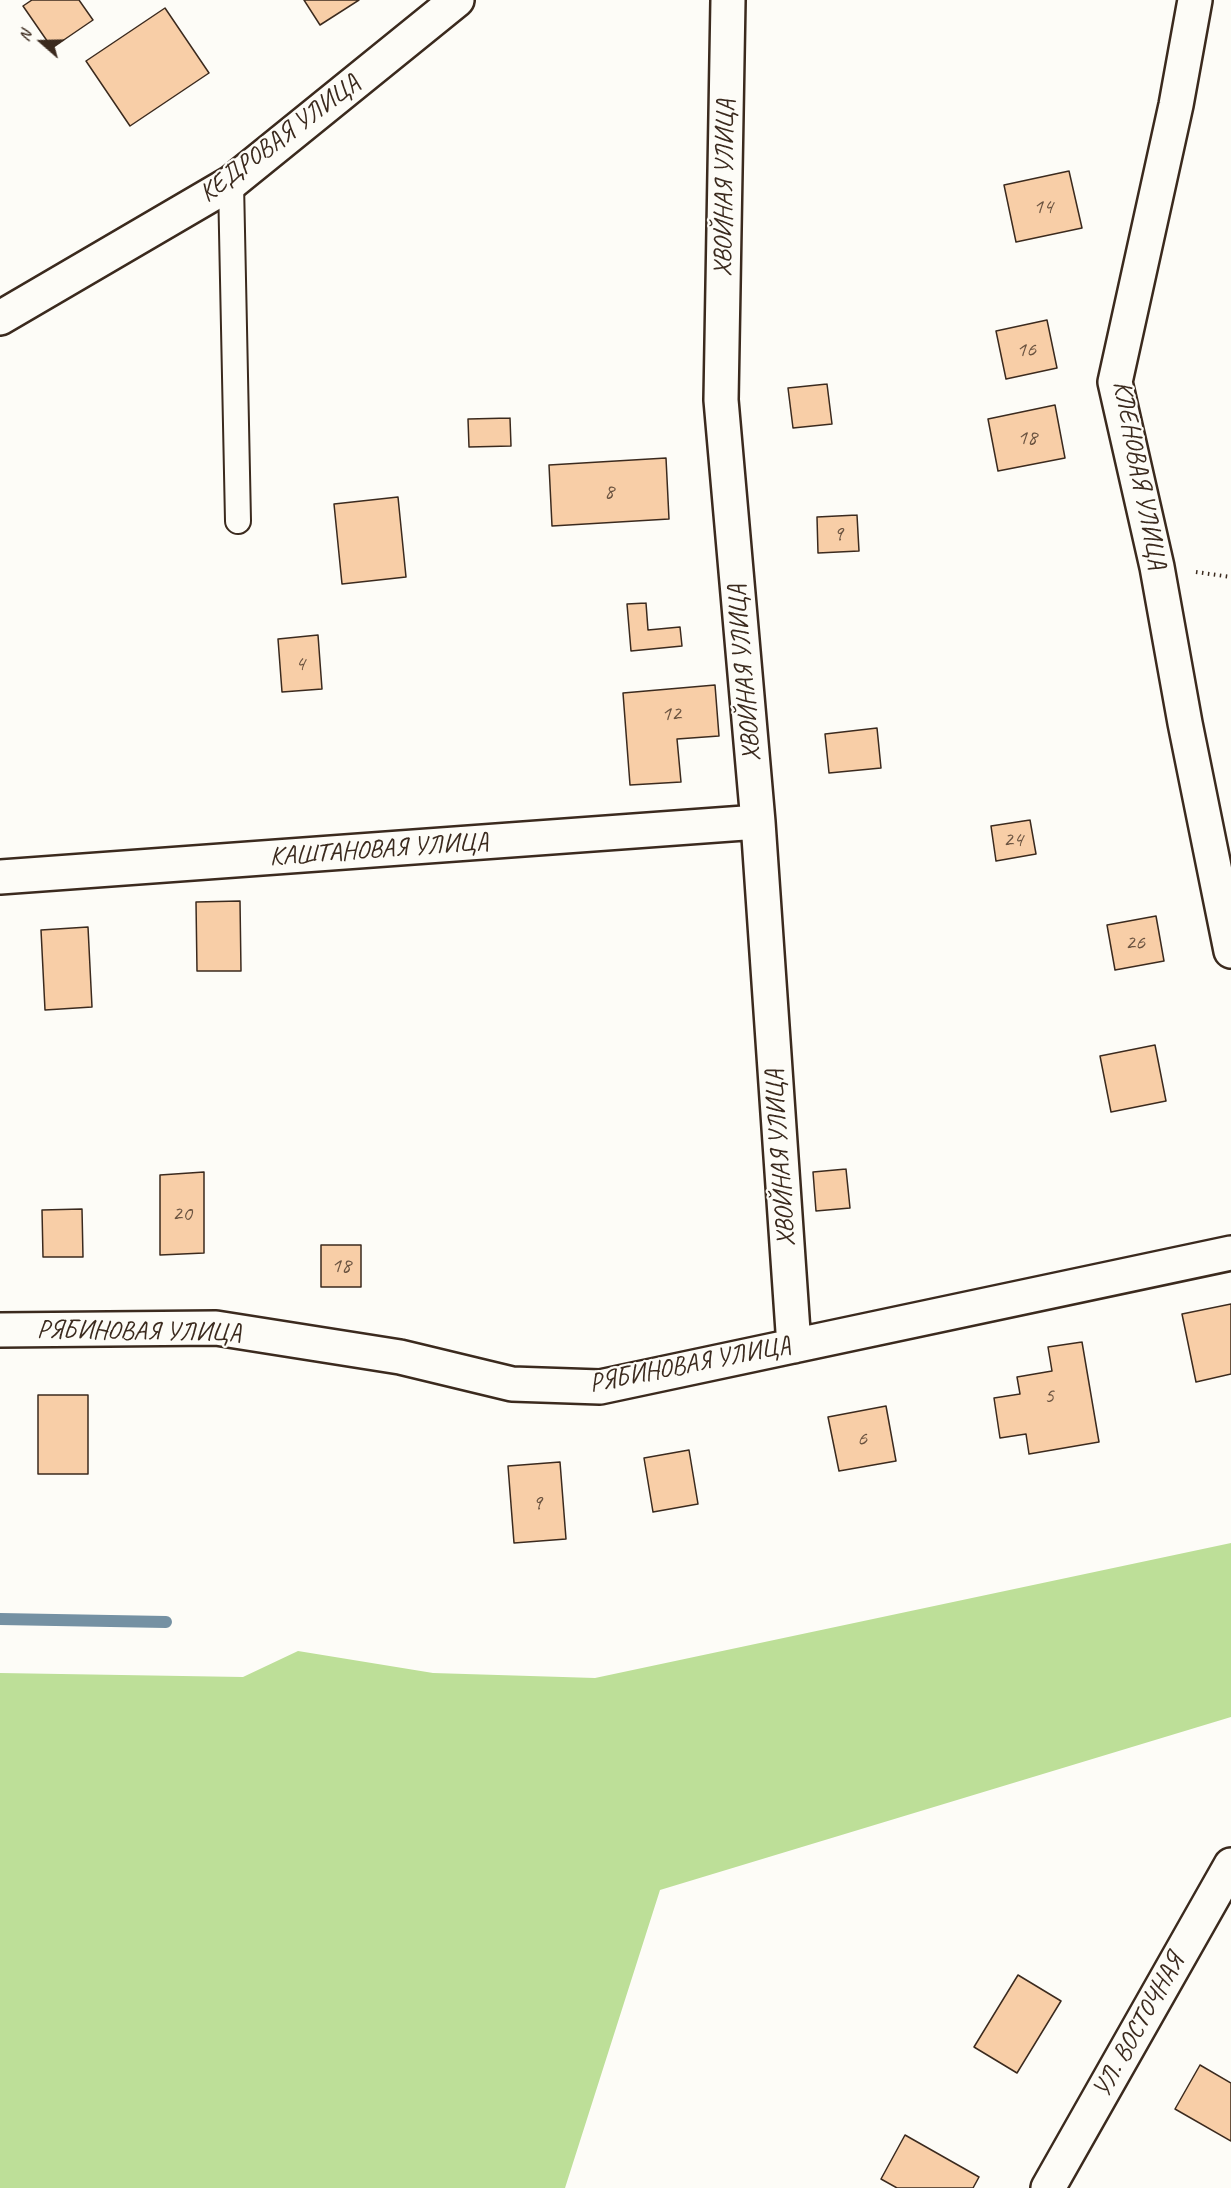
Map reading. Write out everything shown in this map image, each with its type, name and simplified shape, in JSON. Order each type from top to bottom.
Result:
[{"type":"street","name":"КЕДРОВАЯ УЛИЦА","points":[[0,318],[231,183],[457,0]]},
{"type":"street","name":"ХВОЙНАЯ УЛИЦА","points":[[728,0],[721,400],[758,822],[794,1346]]},
{"type":"street","name":"КЛЕНОВАЯ УЛИЦА","points":[[1195,0],[1176,105],[1115,382],[1157,567],[1185,723],[1231,951]]},
{"type":"street","name":"КАШТАНОВАЯ УЛИЦА","points":[[0,877],[758,822]]},
{"type":"street","name":"РЯБИНОВАЯ УЛИЦА","points":[[0,1330],[216,1328],[400,1357],[512,1384],[600,1387],[1231,1253]]},
{"type":"street","name":"УЛ. ВОСТОЧНАЯ","points":[[1048,2188],[1231,1864]]},
{"type":"lane","points":[[231,183],[238,521]]},
{"type":"green space","points":[[1231,1543],[1231,1717],[660,1890],[565,2188],[0,2188],[0,1673],[243,1677],[298,1651],[433,1673],[595,1678]]},
{"type":"building","points":[[32,0],[79,0],[93,20],[52,48],[23,6]]},
{"type":"building","points":[[304,0],[359,0],[320,25]]},
{"type":"building","points":[[165,8],[209,73],[130,126],[86,61]]},
{"type":"building","points":[[1069,171],[1082,228],[1016,242],[1004,185]]},
{"type":"building","points":[[1047,320],[1057,368],[1006,379],[996,331]]},
{"type":"building","points":[[827,384],[832,424],[793,428],[788,388]]},
{"type":"building","points":[[1055,405],[1065,458],[998,471],[988,419]]},
{"type":"building","points":[[510,418],[511,446],[469,447],[468,419]]},
{"type":"building","points":[[666,458],[669,519],[552,526],[549,465]]},
{"type":"building","points":[[398,497],[406,577],[342,584],[334,504]]},
{"type":"building","points":[[857,515],[859,551],[818,553],[817,517]]},
{"type":"building","points":[[646,603],[648,630],[680,627],[682,646],[631,651],[627,604]]},
{"type":"building","points":[[318,635],[322,689],[282,692],[278,639]]},
{"type":"building","points":[[715,685],[719,736],[677,739],[681,782],[630,785],[623,693]]},
{"type":"building","points":[[877,728],[881,768],[829,773],[825,734]]},
{"type":"building","points":[[1030,820],[1036,854],[996,861],[991,826]]},
{"type":"building","points":[[240,901],[241,971],[197,971],[196,902]]},
{"type":"building","points":[[1156,916],[1164,961],[1115,970],[1107,925]]},
{"type":"building","points":[[88,927],[92,1007],[45,1010],[41,930]]},
{"type":"building","points":[[1155,1045],[1166,1101],[1111,1112],[1100,1056]]},
{"type":"building","points":[[846,1169],[850,1208],[816,1211],[813,1172]]},
{"type":"building","points":[[204,1172],[204,1253],[160,1255],[160,1175]]},
{"type":"building","points":[[82,1209],[83,1257],[43,1257],[42,1210]]},
{"type":"building","points":[[321,1245],[361,1245],[361,1287],[321,1287]]},
{"type":"building","points":[[1231,1304],[1231,1374],[1196,1382],[1182,1314]]},
{"type":"building","points":[[1082,1342],[1099,1442],[1029,1454],[1026,1434],[1000,1438],[994,1398],[1020,1394],[1017,1377],[1052,1371],[1048,1347]]},
{"type":"building","points":[[38,1395],[88,1395],[88,1474],[38,1474]]},
{"type":"building","points":[[886,1406],[896,1461],[839,1471],[828,1417]]},
{"type":"building","points":[[689,1450],[698,1504],[653,1512],[644,1458]]},
{"type":"building","points":[[560,1462],[566,1539],[514,1543],[508,1466]]},
{"type":"building","points":[[1018,1975],[1061,2001],[1017,2073],[974,2047]]},
{"type":"building","points":[[1200,2065],[1231,2083],[1231,2141],[1175,2109]]},
{"type":"building","points":[[905,2135],[979,2177],[973,2188],[897,2188],[881,2179]]},
{"type":"waterway","points":[[0,1619],[166,1622]]}]
